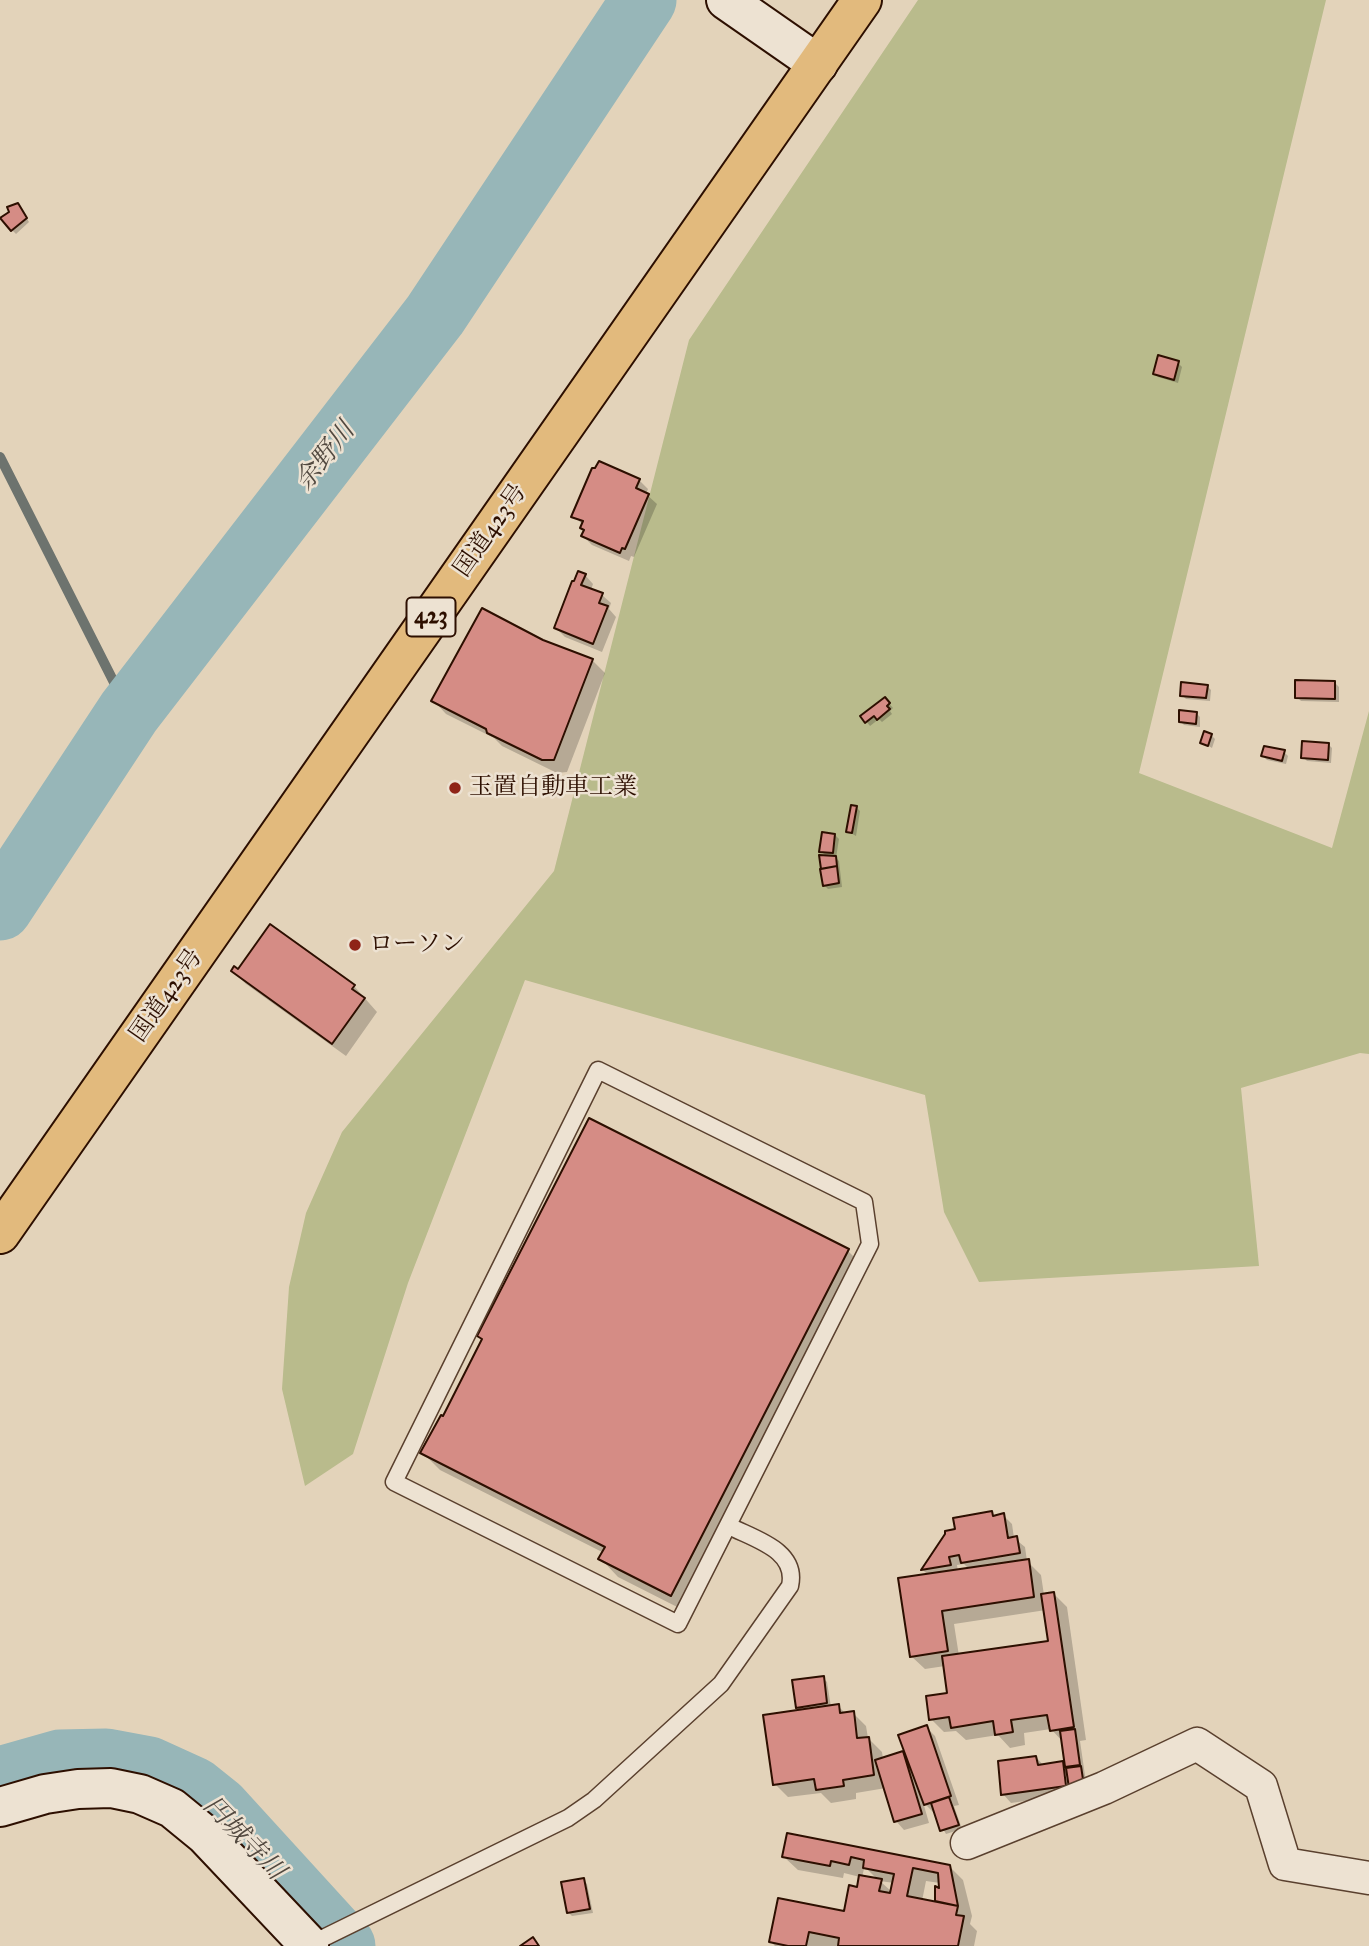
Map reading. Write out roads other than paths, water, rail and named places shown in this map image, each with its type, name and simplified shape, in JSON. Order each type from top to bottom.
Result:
[{"type":"highway","name":"国道423号","points":[[0,1234],[804,54],[862,0]]},
{"type":"street","points":[[726,0],[804,54]]},
{"type":"street","points":[[967,1843],[1104,1788],[1197,1744],[1261,1786],[1285,1864],[1369,1878]]},
{"type":"street","points":[[0,1807],[78,1788],[111,1788],[141,1794],[172,1808],[205,1835],[309,1945]]},
{"type":"lane","points":[[598,1070],[864,1202],[870,1244],[729,1526],[678,1625],[394,1482],[598,1070]]},
{"type":"lane","points":[[309,1945],[568,1818],[594,1800],[721,1684],[790,1586],[792,1576],[791,1567],[776,1550],[729,1526]]},
{"type":"waterway","name":"余野川","points":[[0,908],[129,712],[435,315],[644,0]]},
{"type":"waterway","points":[[0,457],[129,712]]},
{"type":"waterway","name":"円城寺川","points":[[0,1779],[60,1762],[106,1761],[149,1769],[193,1789],[218,1809],[343,1946]]},
{"type":"place","name":"玉置自動車工業","points":[[455,788]]},
{"type":"place","name":"ローソン","points":[[355,945]]}]
